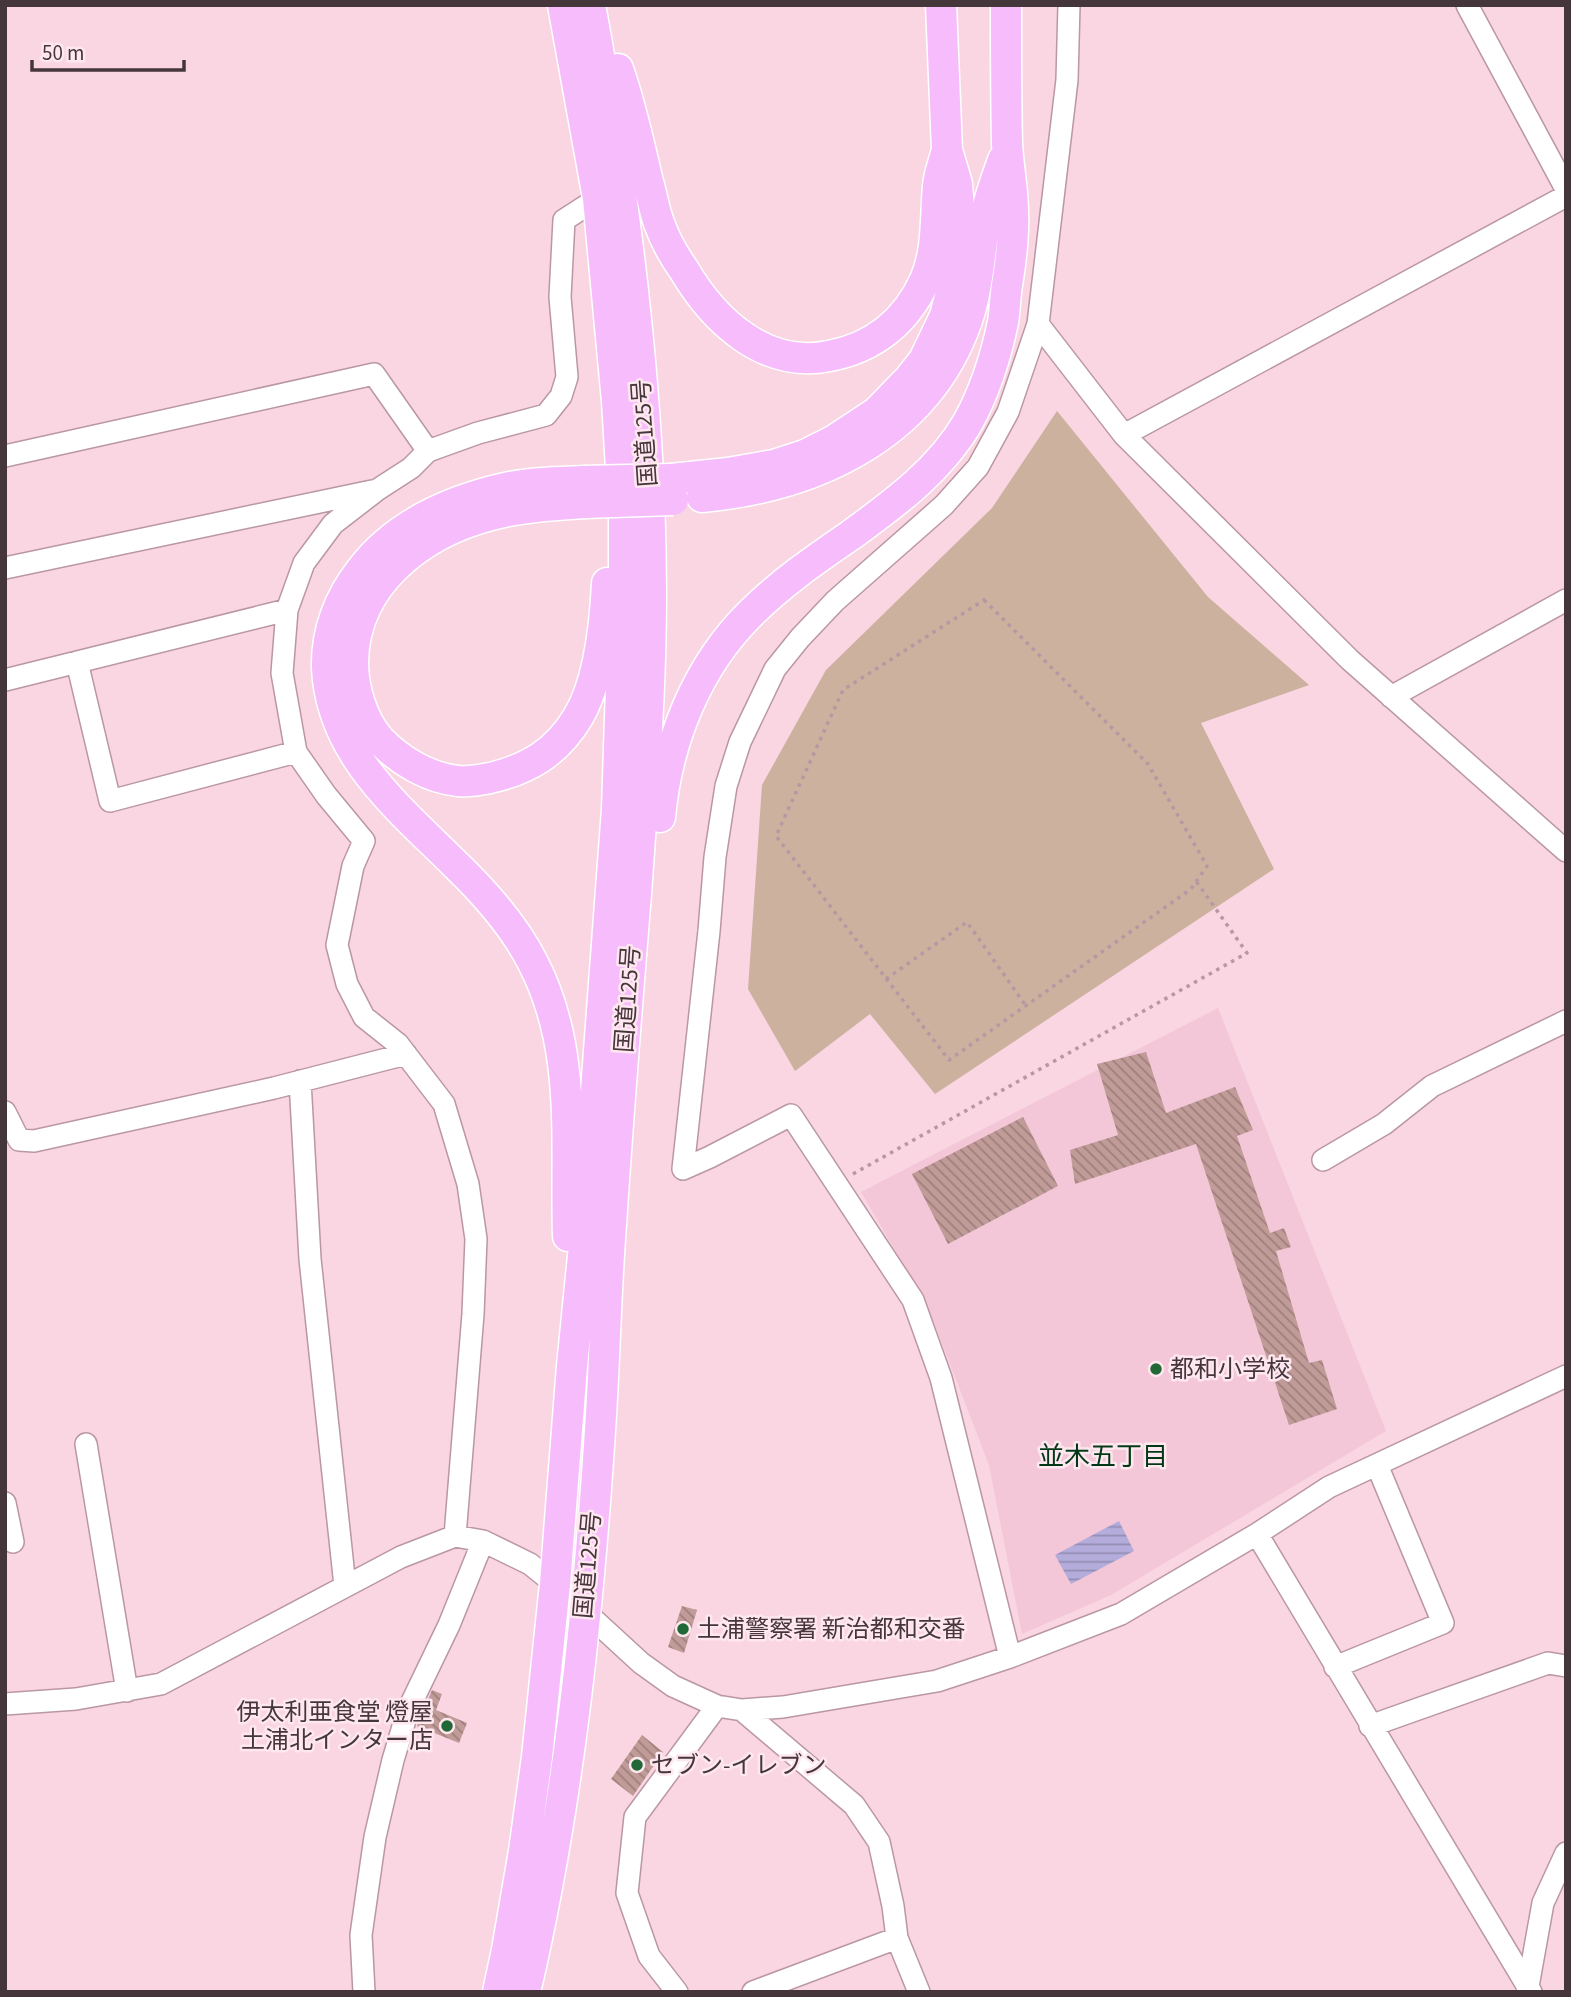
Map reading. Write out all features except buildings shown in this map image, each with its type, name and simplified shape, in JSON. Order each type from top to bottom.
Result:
[{"type":"highway","name":"国道125号","points":[[498,1992],[524,1851],[555,1584],[586,1226],[617,809],[624,598],[624,518],[618,401],[598,198],[563,5]]},
{"type":"highway","name":"国道125号","points":[[525,1992],[567,1766],[585,1611],[648,709],[650,515],[643,393],[621,190],[590,5]]},
{"type":"highway","points":[[597,5],[623,82],[659,223],[674,254],[711,309],[740,335],[775,353],[796,358],[819,359],[839,354],[881,337],[898,321],[919,290],[933,255],[938,183],[947,150]]},
{"type":"highway","points":[[672,490],[728,474],[774,465],[805,455],[833,441],[877,412],[924,360],[945,316],[959,262],[961,233],[957,184],[947,150],[941,5]]},
{"type":"highway","points":[[621,1091],[660,824],[663,784],[670,754],[695,691],[710,664],[749,615],[798,572],[908,491],[930,471],[967,422],[990,371],[1003,321],[1012,251],[1013,211],[1007,146],[1006,5]]},
{"type":"highway","points":[[572,1366],[567,1093],[555,1017],[531,960],[495,907],[391,800],[358,758],[331,704],[327,657],[330,633],[348,586],[370,558],[398,533],[446,506],[512,486],[540,483],[584,492],[672,490],[729,494],[760,489],[818,471],[864,448],[908,414],[938,377],[962,333],[976,287],[986,214],[1007,146]]},
{"type":"highway","points":[[584,492],[555,505],[492,514],[460,525],[436,536],[415,551],[396,565],[379,584],[366,605],[359,627],[353,650],[353,674],[357,696],[366,719],[379,739],[401,758],[434,776],[460,781],[503,775],[527,767],[548,753],[566,735],[580,715],[599,652],[607,594],[618,401]]},
{"type":"street","points":[[1010,1657],[941,1378],[918,1313],[913,1300],[837,1183],[791,1115],[682,1169],[715,857],[726,786],[740,743],[775,669],[800,638],[835,601],[944,505],[978,467],[1008,412],[1038,324],[1067,80],[1069,5]]},
{"type":"street","points":[[1467,5],[1566,189]]},
{"type":"street","points":[[1125,435],[1566,196]]},
{"type":"street","points":[[454,1536],[473,1314],[476,1239],[468,1184],[444,1104],[398,1044],[364,1017],[347,984],[337,945],[353,866],[364,841],[326,795],[296,752],[282,673],[287,610],[304,562],[333,524],[411,468],[428,451],[478,433],[546,415],[561,396],[567,377],[560,297],[564,220],[598,198]]},
{"type":"street","points":[[1038,324],[1125,435],[1350,660],[1566,850]]},
{"type":"street","points":[[5,456],[374,374],[428,451]]},
{"type":"street","points":[[5,568],[377,490]]},
{"type":"street","points":[[1391,697],[1566,600]]},
{"type":"street","points":[[5,680],[287,610]]},
{"type":"street","points":[[77,662],[110,801],[296,752]]},
{"type":"street","points":[[1323,1160],[1384,1124],[1432,1086],[1566,1021]]},
{"type":"street","points":[[5,1112],[19,1140],[34,1141],[300,1082],[406,1055]]},
{"type":"street","points":[[300,1082],[310,1259],[345,1586]]},
{"type":"street","points":[[5,1704],[76,1699],[161,1684],[401,1557],[454,1536],[483,1541],[530,1564],[641,1663],[673,1686],[717,1706],[742,1710],[783,1707],[937,1681],[1010,1657],[1121,1614],[1329,1488],[1566,1376]]},
{"type":"street","points":[[86,1444],[127,1691]]},
{"type":"street","points":[[1335,1667],[1443,1623],[1377,1465]]},
{"type":"street","points":[[5,1503],[13,1542]]},
{"type":"street","points":[[1257,1534],[1528,1991]]},
{"type":"street","points":[[364,1992],[361,1935],[375,1837],[393,1760],[408,1710],[449,1626],[483,1541]]},
{"type":"street","points":[[1370,1726],[1548,1663],[1566,1666]]},
{"type":"street","points":[[677,1992],[649,1956],[627,1893],[635,1817],[717,1706]]},
{"type":"street","points":[[742,1710],[854,1805],[879,1842],[897,1938],[919,1992]]},
{"type":"street","points":[[1528,1991],[1543,1903],[1566,1853]]},
{"type":"street","points":[[753,1992],[897,1938]]},
{"type":"path","points":[[985,600],[1148,764],[1207,866],[1196,881],[1191,889],[949,1060],[776,836],[843,690],[985,600]]},
{"type":"path","points":[[837,1183],[1247,953],[1196,881]]},
{"type":"path","points":[[886,979],[967,922],[1026,1006]]},
{"type":"shaded area","points":[[1057,411],[1208,597],[1309,685],[1201,723],[1274,869],[935,1094],[870,1014],[795,1071],[748,989],[762,785],[826,670],[992,508]]},
{"type":"shaded area","name":"都和小学校","points":[[1218,1008],[1386,1431],[1111,1595],[1022,1634],[989,1465],[928,1307],[861,1192]]},
{"type":"shaded area","points":[[1119,1521],[1134,1551],[1071,1584],[1055,1555]]},
{"type":"place","name":"都和小学校","points":[[1156,1369]]},
{"type":"place","name":"土浦警察署 新治都和交番","points":[[683,1629]]},
{"type":"place","name":"伊太利亜食堂 燈屋 土浦北インター店","points":[[447,1726]]},
{"type":"place","name":"セブン-イレブン","points":[[637,1765]]},
{"type":"district","name":"並木五丁目","points":[[1103,1456]]}]
